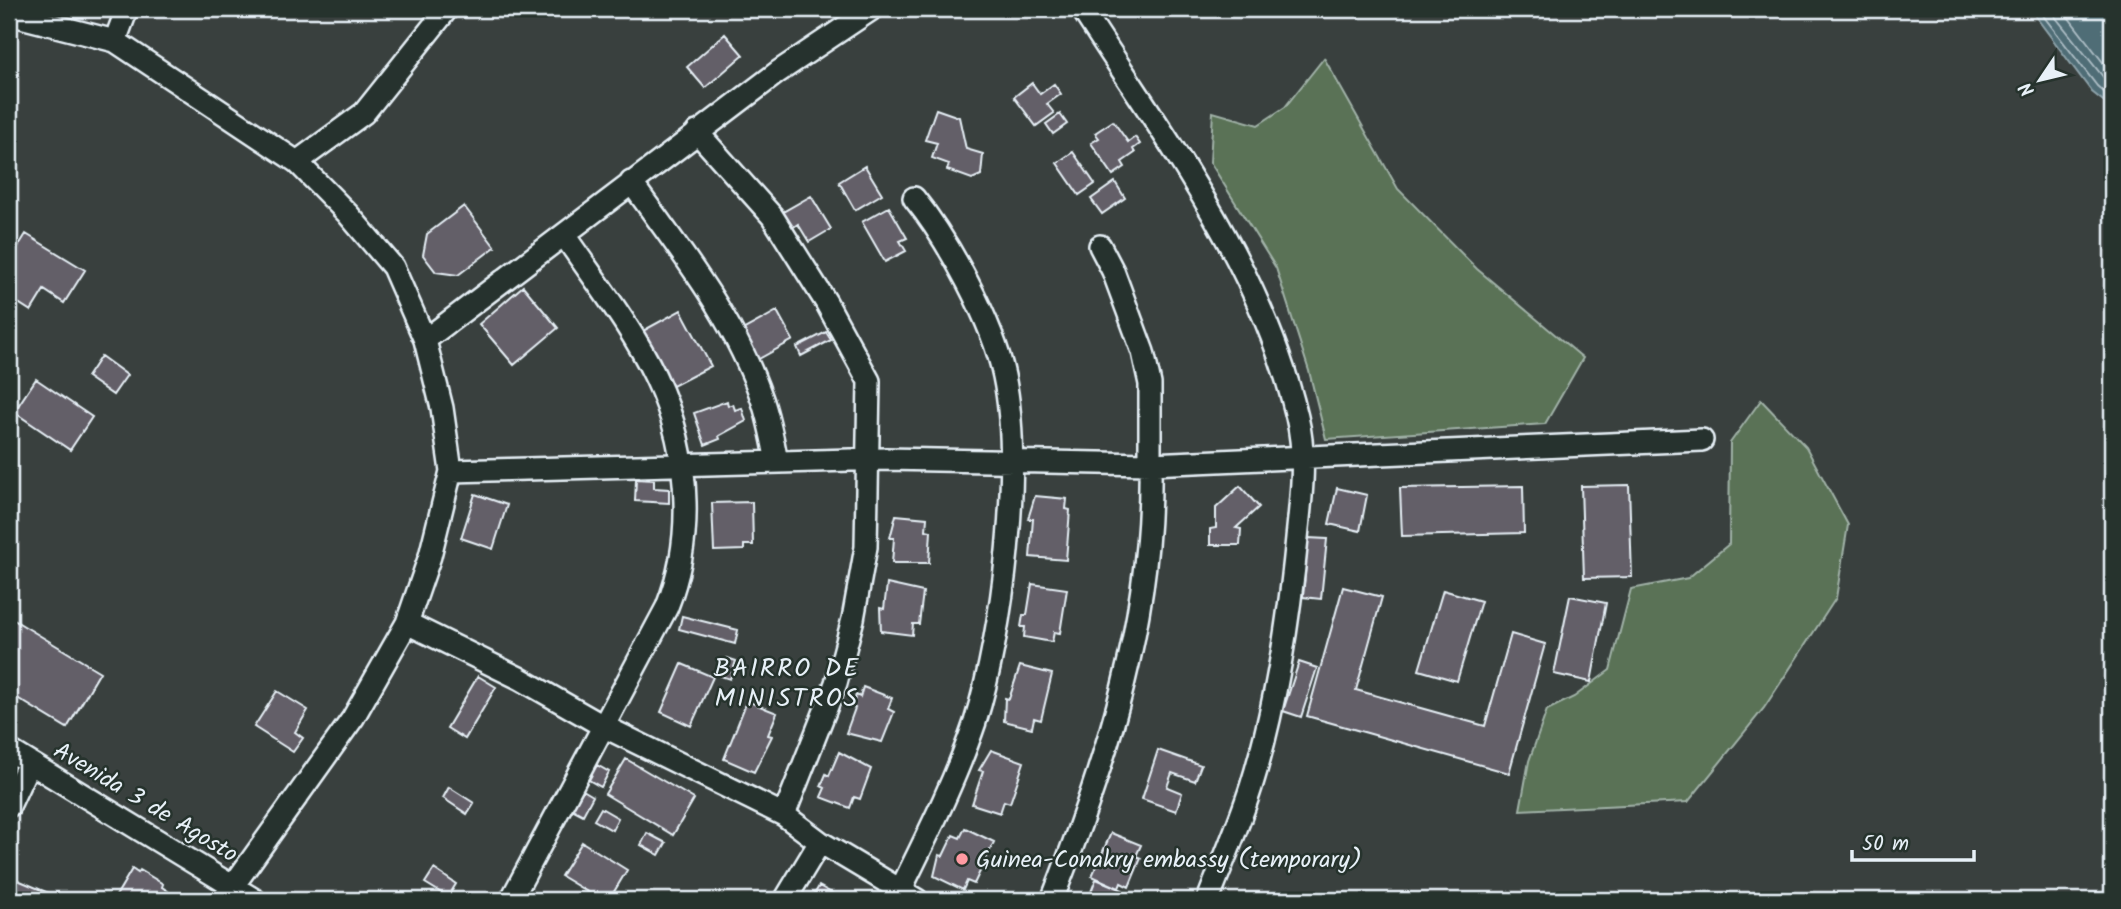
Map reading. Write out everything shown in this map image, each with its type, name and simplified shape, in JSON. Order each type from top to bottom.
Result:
[{"type":"street","points":[[116,41],[127,9]]},
{"type":"street","points":[[296,162],[364,113],[447,9]]},
{"type":"street","points":[[425,340],[697,132],[819,42],[872,9]]},
{"type":"street","points":[[1082,9],[1235,251],[1277,349],[1298,419],[1304,459],[1291,597],[1272,698],[1251,786],[1208,900]]},
{"type":"street","points":[[9,14],[116,41],[296,162],[348,214],[393,267],[425,340],[442,408],[451,471],[430,555],[407,623],[353,718],[227,892]]},
{"type":"street","points":[[697,132],[772,216],[863,368],[870,396],[866,547],[853,619],[836,683],[784,816]]},
{"type":"street","points":[[631,182],[711,293],[740,346],[763,400],[777,462]]},
{"type":"street","points":[[407,623],[519,678],[603,726],[784,816],[820,842],[908,896],[975,720],[995,632],[1007,544],[1011,416],[1004,373],[988,330],[937,227],[914,198]]},
{"type":"street","points":[[511,900],[676,585],[685,518],[684,464],[673,414],[656,375],[564,235]]},
{"type":"street","points":[[1052,900],[1097,782],[1120,704],[1143,585],[1151,501],[1150,384],[1143,352],[1113,271],[1100,246]]},
{"type":"street","points":[[451,471],[868,460],[1150,464],[1703,440]]},
{"type":"street","name":"Avenida 3 de Agosto","points":[[9,750],[227,892],[255,900]]},
{"type":"street","points":[[9,806],[29,763]]},
{"type":"street","points":[[785,900],[820,842]]},
{"type":"green space","points":[[1324,58],[1398,189],[1477,269],[1583,358],[1545,424],[1326,439],[1309,371],[1276,268],[1210,162],[1213,112],[1258,125],[1285,107]]},
{"type":"green space","points":[[1761,400],[1806,447],[1848,525],[1836,598],[1764,708],[1688,802],[1520,810],[1529,761],[1547,710],[1574,697],[1610,670],[1631,589],[1688,578],[1729,544],[1730,443]]},
{"type":"water","points":[[2030,9],[2112,9],[2112,108],[2092,92]]},
{"type":"building","points":[[725,34],[743,55],[705,88],[687,67]]},
{"type":"building","points":[[1032,83],[1040,94],[1054,84],[1061,94],[1047,104],[1054,113],[1036,126],[1014,97]]},
{"type":"building","points":[[936,109],[959,117],[966,149],[983,154],[981,175],[972,179],[947,170],[949,164],[932,158],[937,143],[925,140]]},
{"type":"building","points":[[1060,114],[1067,124],[1053,134],[1046,124]]},
{"type":"building","points":[[1113,121],[1128,142],[1135,137],[1140,144],[1133,149],[1135,153],[1122,162],[1125,167],[1113,175],[1091,143],[1099,138],[1095,133]]},
{"type":"building","points":[[1073,152],[1095,184],[1079,195],[1057,163]]},
{"type":"building","points":[[865,166],[882,194],[855,210],[839,182]]},
{"type":"building","points":[[1115,182],[1125,198],[1102,214],[1091,199]]},
{"type":"building","points":[[811,196],[831,229],[809,242],[798,224],[792,228],[783,212]]},
{"type":"building","points":[[464,206],[495,247],[458,275],[436,272],[423,255],[427,234]]},
{"type":"building","points":[[889,207],[907,238],[900,241],[906,251],[885,262],[862,222]]},
{"type":"building","points":[[26,234],[85,270],[64,303],[44,290],[31,311],[9,297],[9,261]]},
{"type":"building","points":[[523,286],[558,328],[514,365],[479,324]]},
{"type":"building","points":[[681,310],[711,366],[671,387],[641,332]]},
{"type":"building","points":[[777,311],[793,340],[757,360],[741,331]]},
{"type":"building","points":[[826,332],[831,340],[801,356],[797,347]]},
{"type":"building","points":[[101,356],[127,375],[113,395],[87,377]]},
{"type":"building","points":[[36,379],[92,417],[70,450],[14,412]]},
{"type":"building","points":[[727,401],[728,406],[733,404],[735,410],[742,408],[746,421],[719,436],[720,439],[705,445],[694,413]]},
{"type":"building","points":[[636,479],[654,480],[654,488],[669,489],[669,503],[635,501]]},
{"type":"building","points":[[1629,485],[1632,577],[1584,578],[1581,486]]},
{"type":"building","points":[[1240,486],[1259,507],[1236,528],[1241,529],[1240,545],[1210,545],[1210,529],[1216,528],[1216,508]]},
{"type":"building","points":[[1523,486],[1524,533],[1402,536],[1400,488]]},
{"type":"building","points":[[1337,488],[1367,495],[1360,531],[1329,524]]},
{"type":"building","points":[[475,494],[507,505],[493,549],[461,538]]},
{"type":"building","points":[[1035,496],[1067,499],[1066,509],[1070,510],[1066,560],[1030,557],[1033,519],[1028,519]]},
{"type":"building","points":[[752,502],[753,545],[744,545],[744,550],[714,551],[712,503]]},
{"type":"building","points":[[896,515],[927,518],[926,530],[931,531],[929,563],[892,563],[894,538],[890,538]]},
{"type":"building","points":[[1308,538],[1327,539],[1321,599],[1303,597]]},
{"type":"building","points":[[887,584],[923,592],[919,624],[913,624],[912,635],[881,631],[880,608],[884,609]]},
{"type":"building","points":[[1032,584],[1067,589],[1060,633],[1054,632],[1052,642],[1024,637],[1025,627],[1021,627],[1023,615],[1027,615]]},
{"type":"building","points":[[1343,587],[1382,597],[1356,690],[1485,726],[1511,634],[1545,644],[1509,773],[1307,716]]},
{"type":"building","points":[[1443,590],[1481,601],[1457,681],[1419,670]]},
{"type":"building","points":[[1570,596],[1606,603],[1591,682],[1554,674]]},
{"type":"building","points":[[682,616],[738,630],[735,644],[679,629]]},
{"type":"building","points":[[9,617],[100,672],[67,728],[9,693]]},
{"type":"building","points":[[727,658],[736,661],[730,679],[721,676]]},
{"type":"building","points":[[1299,662],[1317,668],[1301,717],[1283,711]]},
{"type":"building","points":[[682,664],[713,677],[691,726],[661,712]]},
{"type":"building","points":[[1020,666],[1052,674],[1041,720],[1034,718],[1032,728],[1004,721],[1005,698],[1009,699]]},
{"type":"building","points":[[478,676],[496,687],[465,739],[447,728]]},
{"type":"building","points":[[863,687],[892,698],[888,709],[894,712],[882,742],[846,733],[855,708],[852,707],[856,695],[860,697]]},
{"type":"building","points":[[277,691],[308,710],[295,732],[303,738],[293,752],[254,727]]},
{"type":"building","points":[[747,701],[777,713],[768,735],[772,736],[754,772],[724,759]]},
{"type":"building","points":[[991,750],[1024,762],[1010,803],[1004,801],[1000,813],[972,804],[983,771],[979,770]]},
{"type":"building","points":[[1158,750],[1201,765],[1195,781],[1172,773],[1167,787],[1182,793],[1176,811],[1142,799]]},
{"type":"building","points":[[839,752],[871,769],[860,799],[854,797],[850,808],[821,797],[825,788],[821,786],[826,774],[829,776]]},
{"type":"building","points":[[626,759],[694,799],[673,835],[605,794]]},
{"type":"building","points":[[597,765],[609,772],[601,787],[589,780]]},
{"type":"building","points":[[449,787],[474,803],[467,814],[443,798]]},
{"type":"building","points":[[583,790],[593,796],[583,815],[572,809]]},
{"type":"building","points":[[601,808],[618,818],[612,830],[594,820]]},
{"type":"building","points":[[965,828],[994,842],[974,884],[967,881],[963,890],[934,876],[939,855],[943,856],[953,835],[960,838]]},
{"type":"building","points":[[647,833],[666,843],[659,855],[641,845]]},
{"type":"building","points":[[1111,833],[1141,845],[1136,856],[1141,858],[1129,887],[1121,883],[1119,888],[1092,876]]},
{"type":"building","points":[[582,842],[627,870],[609,900],[601,900],[561,876]]},
{"type":"building","points":[[132,869],[138,873],[140,870],[163,884],[162,887],[168,891],[163,900],[123,900],[116,896]]},
{"type":"building","points":[[434,869],[456,884],[448,897],[425,883]]},
{"type":"building","points":[[13,878],[51,894],[48,900],[9,900]]},
{"type":"building","points":[[1096,879],[1123,890],[1120,900],[1097,900],[1089,897]]},
{"type":"building","points":[[819,886],[844,900],[811,900]]},
{"type":"place","name":"Guinea-Conakry embassy (temporary)","points":[[962,859]]},
{"type":"district","name":"BAIRRO DE MINISTROS","points":[[787,682]]}]
